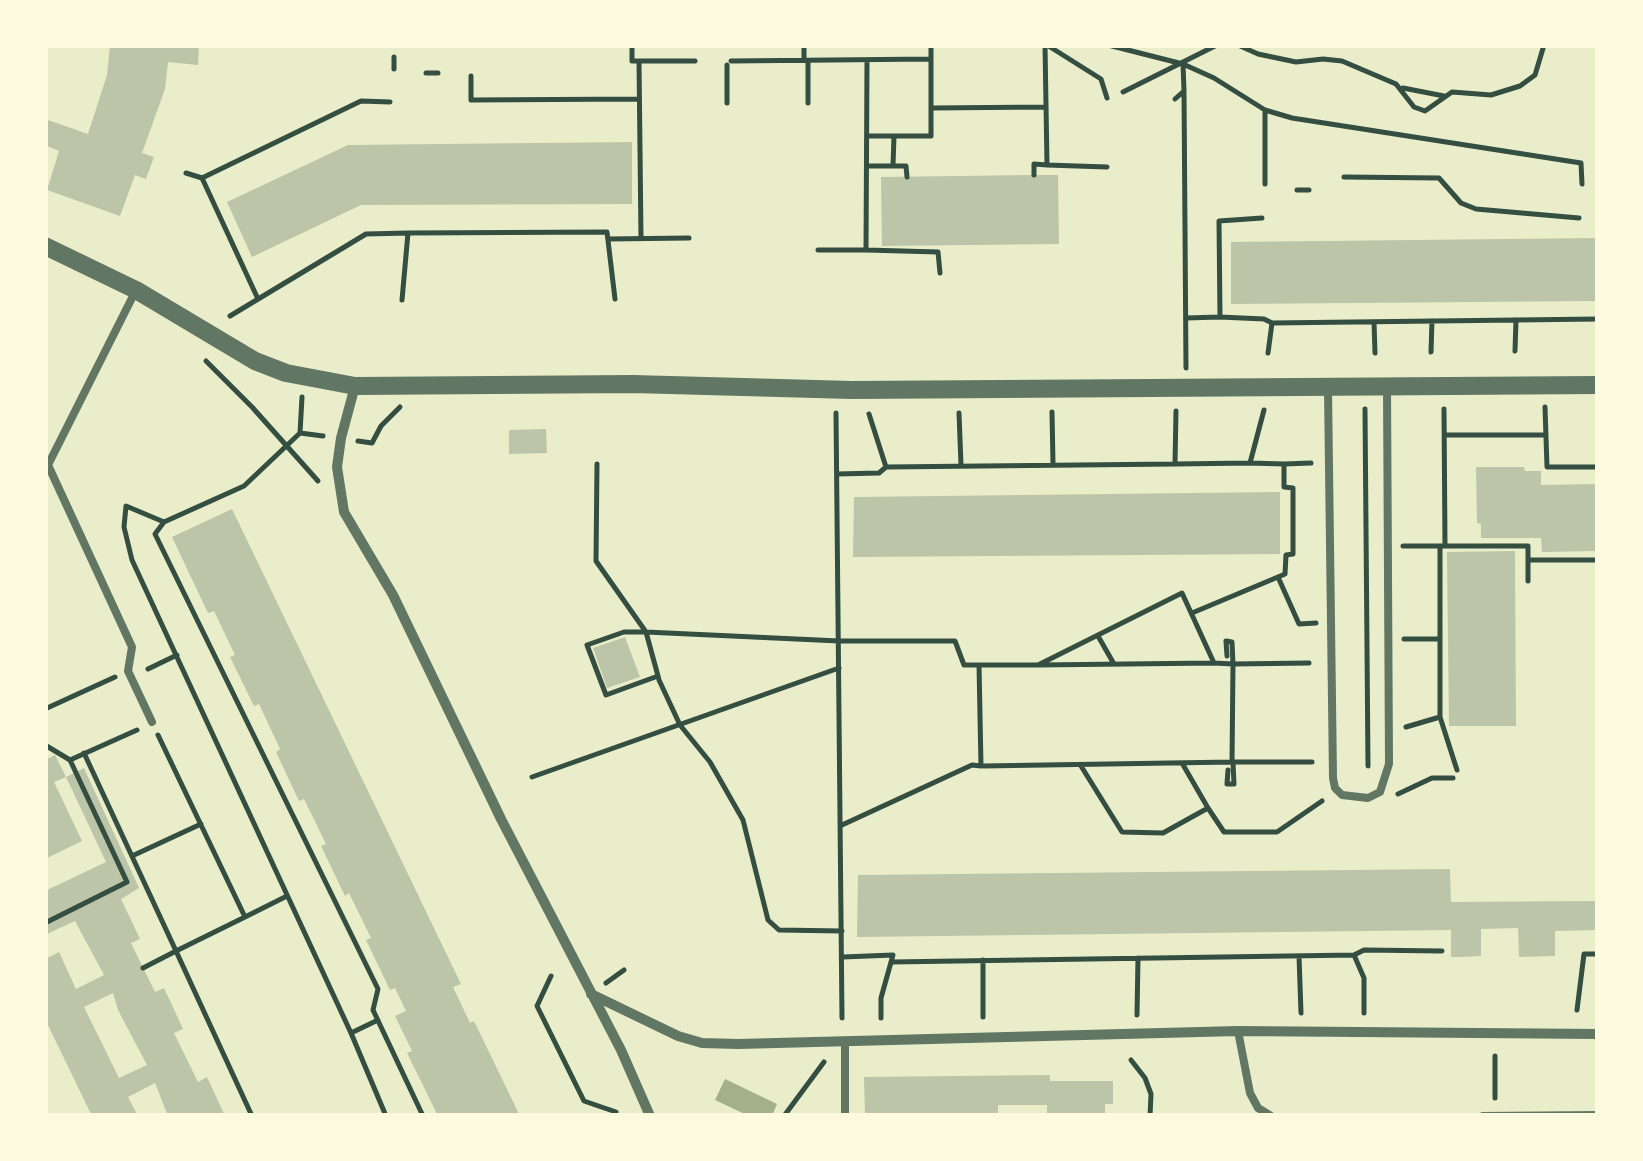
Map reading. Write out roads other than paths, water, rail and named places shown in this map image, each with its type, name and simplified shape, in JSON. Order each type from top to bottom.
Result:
[{"type":"street","points":[[45,246],[136,290],[255,361],[306,378],[355,386],[633,384],[852,390],[1598,385]]},
{"type":"street","points":[[355,386],[341,438],[338,467],[344,512],[393,596],[650,1116]]},
{"type":"street","points":[[591,994],[649,1024],[702,1043],[1238,1031],[1598,1034]]},
{"type":"lane","points":[[136,290],[48,465],[132,646],[128,671],[152,722]]},
{"type":"lane","points":[[1328,385],[1333,778],[1342,796],[1368,798],[1380,792],[1389,764],[1386,384]]},
{"type":"lane","points":[[1238,1031],[1250,1093],[1258,1108],[1271,1116]]},
{"type":"lane","points":[[845,1041],[845,1116]]},
{"type":"lane","points":[[1483,1116],[1598,1116]]}]
